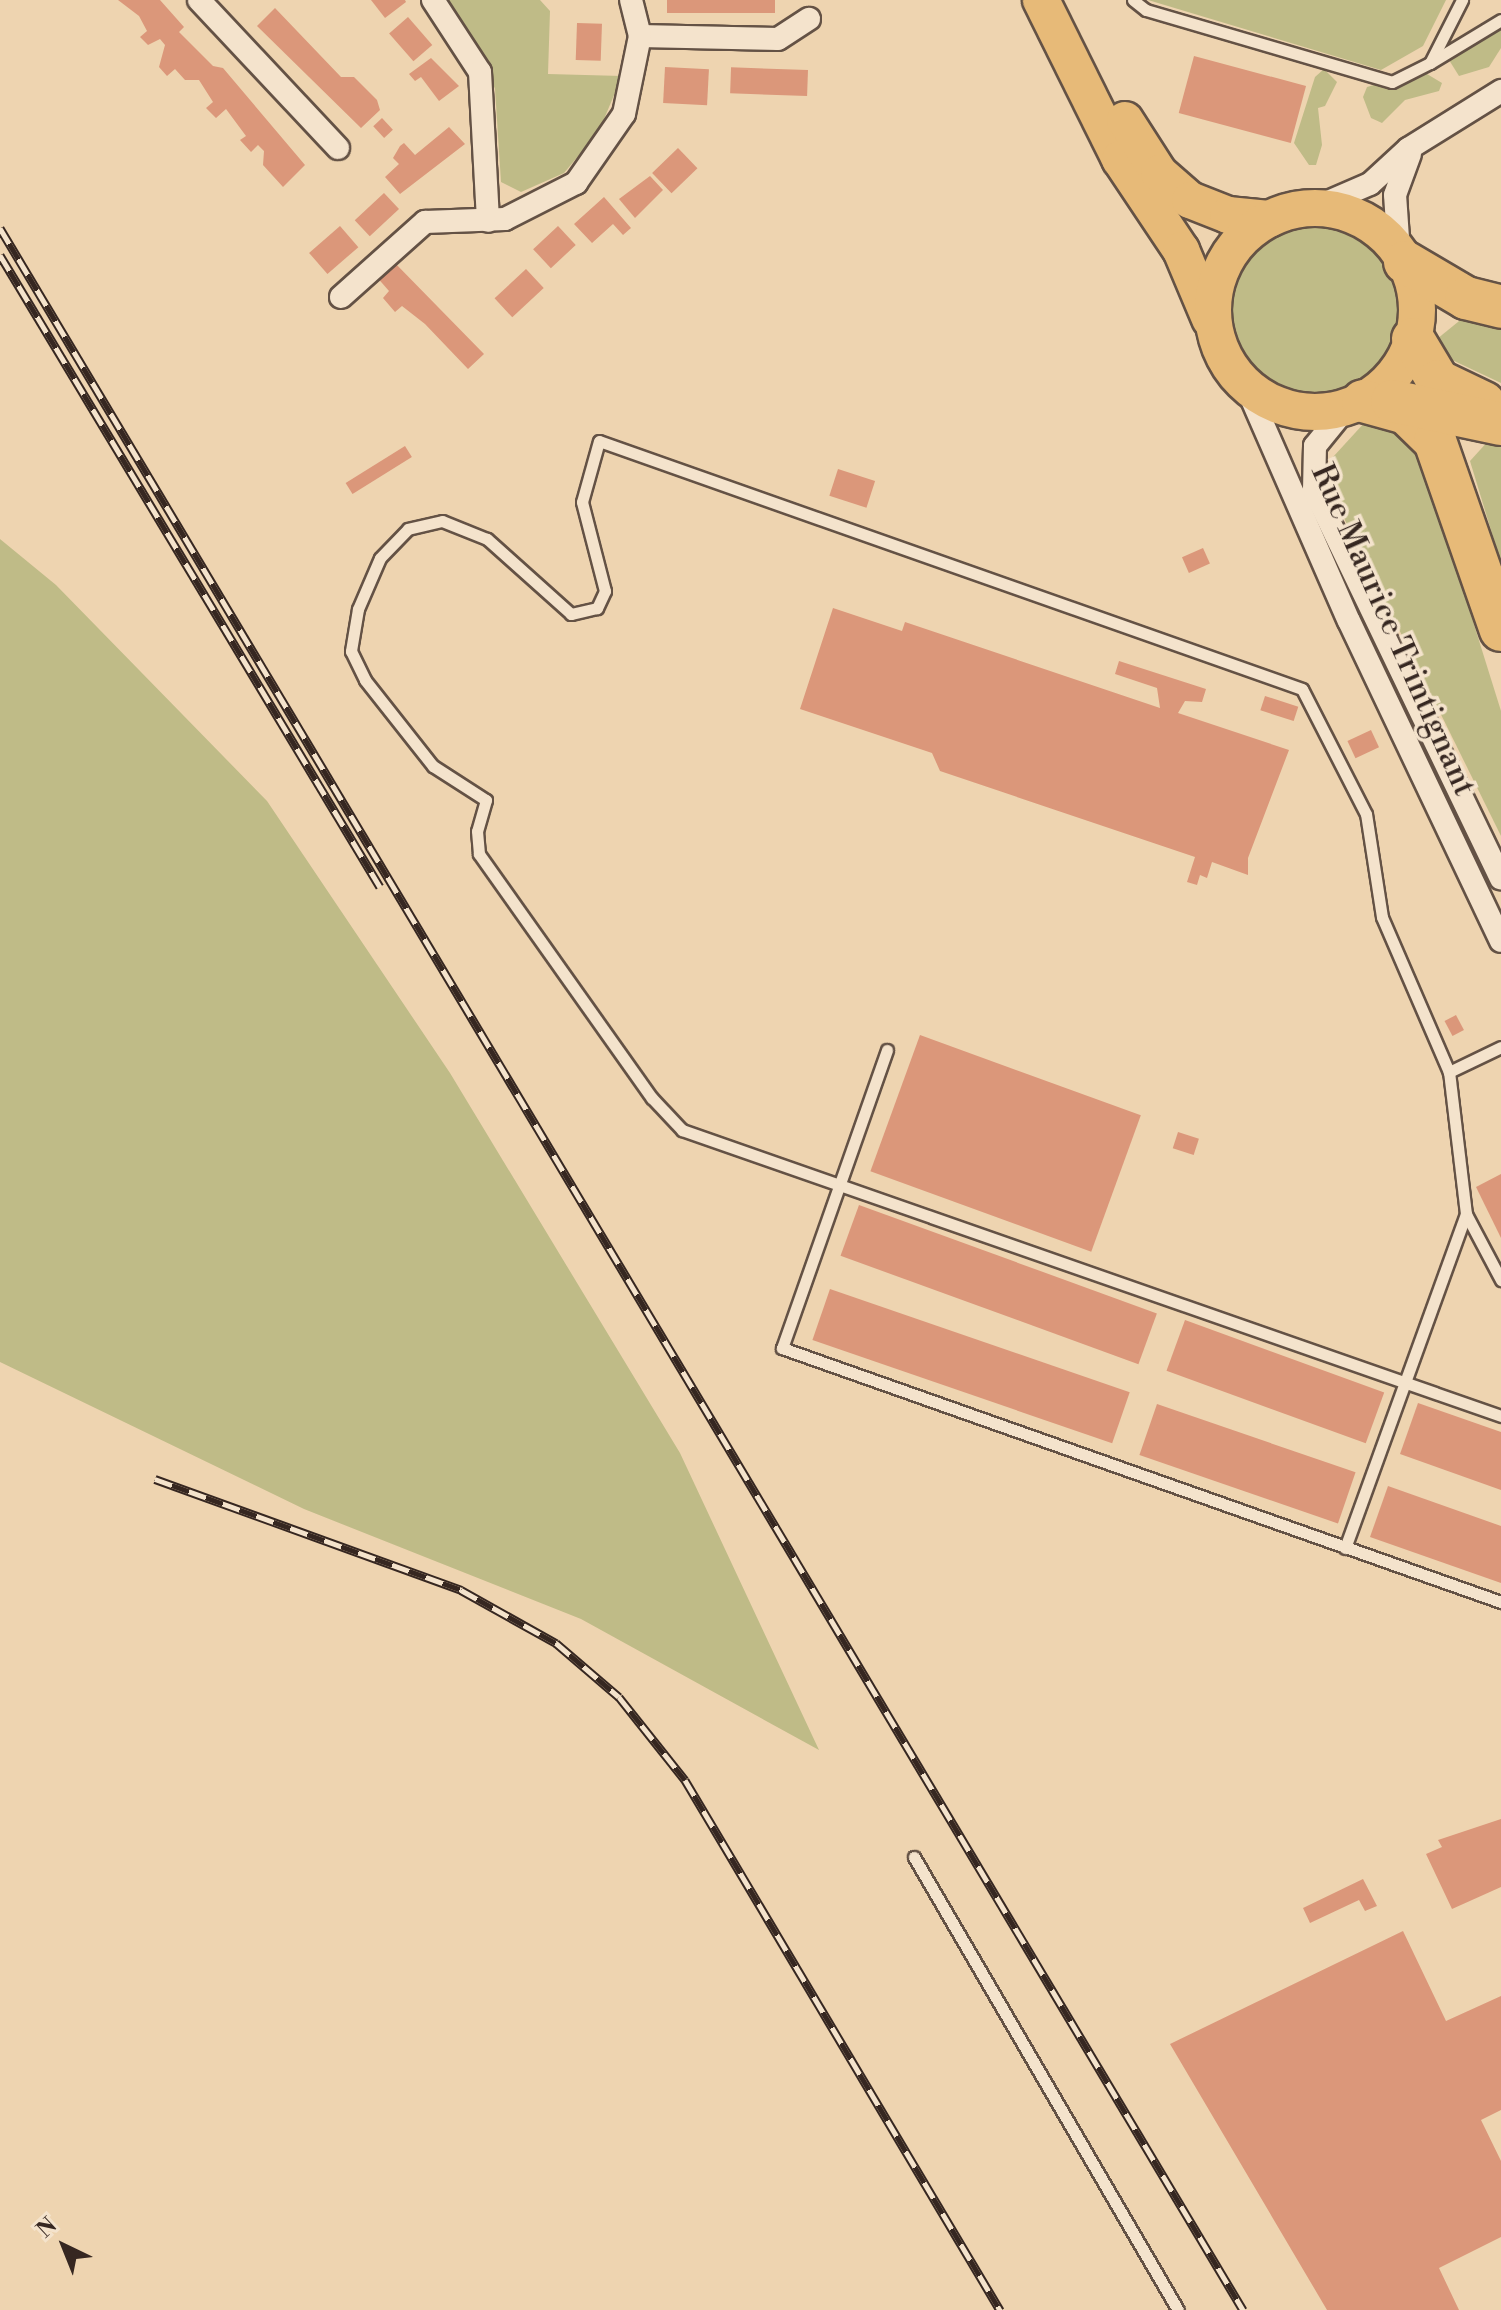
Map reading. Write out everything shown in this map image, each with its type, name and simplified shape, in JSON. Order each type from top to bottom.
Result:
[{"type":"highway","points":[[1402,258],[1466,298],[1501,307]]},
{"type":"highway","points":[[1413,339],[1438,381],[1501,407]]},
{"type":"highway","points":[[1355,404],[1420,404],[1501,424]]},
{"type":"highway","points":[[1355,404],[1406,413],[1435,441],[1501,630]]},
{"type":"main road","points":[[1041,0],[1120,159],[1181,250],[1225,361],[1247,388],[1277,406],[1311,413],[1355,404],[1402,364],[1413,339],[1415,287],[1402,258],[1367,223],[1314,208],[1269,219],[1242,238],[1223,264],[1213,295],[1213,328]]},
{"type":"main road","points":[[1065,0],[1122,116],[1159,173],[1211,209],[1269,219]]},
{"type":"street","points":[[199,0],[338,148]]},
{"type":"street","points":[[433,0],[480,72],[488,221]]},
{"type":"street","points":[[341,297],[425,222],[505,219],[576,183],[624,114],[640,36],[631,0]]},
{"type":"street","points":[[640,36],[778,39],[809,19]]},
{"type":"street","points":[[1314,208],[1370,184],[1422,141],[1501,91]]},
{"type":"street","points":[[1402,258],[1395,195],[1422,141]]},
{"type":"street","name":"Rue Maurice Trintignant","points":[[1247,388],[1273,434],[1293,498],[1342,607],[1501,941]]},
{"type":"street","name":"Rue Maurice Trintignant","points":[[1355,404],[1315,446],[1314,490],[1501,878]]},
{"type":"lane","points":[[1133,0],[1146,10],[1392,82],[1501,20]]},
{"type":"lane","points":[[1430,63],[1462,0]]},
{"type":"lane","points":[[1501,1280],[1466,1214],[1449,1072],[1382,917],[1366,814],[1302,689],[599,441],[582,502],[605,591],[597,608],[571,614],[487,539],[442,521],[408,529],[380,558],[358,609],[351,651],[393,722],[433,766],[486,800],[477,831],[479,854],[652,1098],[682,1130],[1501,1416]]},
{"type":"lane","points":[[1449,1072],[1501,1047]]},
{"type":"lane","points":[[887,1050],[782,1348],[1501,1602]]},
{"type":"lane","points":[[1345,1548],[1466,1214]]},
{"type":"lane","points":[[914,1857],[1178,2310]]},
{"type":"shaded area","points":[[445,0],[540,0],[550,11],[548,74],[622,76],[599,131],[564,173],[521,192],[501,182],[495,89],[478,46]]},
{"type":"shaded area","points":[[1148,0],[1446,0],[1423,46],[1381,70]]},
{"type":"shaded area","points":[[1501,16],[1501,48],[1489,67],[1459,76],[1449,60],[1456,44]]},
{"type":"shaded area","points":[[1324,69],[1337,82],[1325,106],[1318,108],[1322,145],[1316,165],[1309,165],[1294,143],[1315,77]]},
{"type":"shaded area","points":[[1422,71],[1442,83],[1439,91],[1405,100],[1382,123],[1371,118],[1363,97],[1367,87]]},
{"type":"shaded area","points":[[1315,227],[1347,233],[1374,251],[1392,278],[1398,310],[1392,342],[1374,369],[1347,387],[1315,393],[1283,387],[1256,369],[1238,342],[1232,310],[1238,278],[1256,251],[1283,233]]},
{"type":"shaded area","points":[[1469,313],[1501,316],[1501,383],[1450,359],[1437,339]]},
{"type":"shaded area","points":[[1366,421],[1389,424],[1414,442],[1432,490],[1501,711],[1501,836],[1338,506],[1333,457]]},
{"type":"shaded area","points":[[1490,439],[1501,441],[1501,563],[1470,461]]},
{"type":"shaded area","points":[[0,539],[56,585],[267,801],[450,1073],[680,1453],[819,1750],[581,1619],[304,1509],[0,1362]]},
{"type":"building","points":[[118,0],[160,0],[184,27],[179,32],[213,66],[223,68],[305,165],[283,187],[263,165],[264,151],[258,145],[251,152],[240,140],[246,136],[226,109],[216,118],[206,108],[213,102],[199,80],[185,80],[175,69],[167,76],[159,67],[165,45],[160,39],[148,45],[140,37],[147,31],[139,16]]},
{"type":"building","points":[[371,0],[405,0],[406,2],[385,18]]},
{"type":"building","points":[[667,0],[775,0],[775,13],[667,13]]},
{"type":"building","points":[[275,8],[341,77],[354,77],[377,100],[380,110],[361,128],[257,26]]},
{"type":"building","points":[[408,17],[432,45],[413,61],[389,33]]},
{"type":"building","points":[[577,23],[602,24],[601,61],[576,60]]},
{"type":"building","points":[[1194,56],[1306,86],[1291,143],[1179,113]]},
{"type":"building","points":[[431,58],[459,86],[439,101],[421,77],[415,81],[409,74]]},
{"type":"building","points":[[665,67],[709,69],[707,105],[663,103]]},
{"type":"building","points":[[731,67],[808,70],[807,96],[730,93]]},
{"type":"building","points":[[382,118],[393,130],[384,138],[373,126]]},
{"type":"building","points":[[449,127],[465,144],[400,194],[385,177],[399,164],[393,158],[400,146],[404,143],[415,155]]},
{"type":"building","points":[[678,148],[697,168],[672,193],[652,173]]},
{"type":"building","points":[[650,176],[663,190],[635,218],[619,199]]},
{"type":"building","points":[[384,193],[399,209],[370,236],[355,220]]},
{"type":"building","points":[[604,197],[631,228],[623,235],[613,224],[592,243],[574,224]]},
{"type":"building","points":[[340,226],[358,247],[327,274],[309,253]]},
{"type":"building","points":[[558,226],[576,245],[551,268],[533,249]]},
{"type":"building","points":[[392,260],[484,354],[468,369],[425,324],[402,306],[395,312],[383,298],[389,291],[375,275]]},
{"type":"building","points":[[526,269],[544,288],[512,317],[495,298]]},
{"type":"building","points":[[405,446],[412,457],[353,494],[346,483]]},
{"type":"building","points":[[838,469],[875,481],[866,508],[829,496]]},
{"type":"building","points":[[1203,548],[1210,564],[1189,573],[1182,557]]},
{"type":"building","points":[[833,608],[902,631],[905,622],[1160,708],[1157,688],[1115,674],[1119,661],[1206,689],[1202,702],[1185,701],[1178,713],[1289,750],[1248,858],[1248,875],[1212,862],[1207,878],[1200,875],[1197,885],[1187,882],[1195,857],[940,771],[932,753],[800,709]]},
{"type":"building","points":[[1265,696],[1298,707],[1294,721],[1260,710]]},
{"type":"building","points":[[1371,730],[1379,747],[1355,758],[1347,741]]},
{"type":"building","points":[[1456,1015],[1464,1030],[1453,1036],[1445,1021]]},
{"type":"building","points":[[920,1035],[1141,1115],[1091,1252],[870,1171]]},
{"type":"building","points":[[1178,1132],[1199,1139],[1194,1155],[1173,1148]]},
{"type":"building","points":[[1501,1174],[1501,1238],[1476,1187]]},
{"type":"building","points":[[859,1205],[1157,1313],[1138,1364],[841,1256]]},
{"type":"building","points":[[830,1289],[1130,1392],[1112,1443],[812,1340]]},
{"type":"building","points":[[1185,1320],[1384,1393],[1366,1443],[1167,1371]]},
{"type":"building","points":[[1418,1403],[1501,1432],[1501,1490],[1400,1454]]},
{"type":"building","points":[[1157,1404],[1356,1472],[1338,1523],[1139,1455]]},
{"type":"building","points":[[1388,1486],[1501,1526],[1501,1583],[1370,1537]]},
{"type":"building","points":[[1501,1819],[1501,1887],[1452,1909],[1426,1854],[1442,1847],[1438,1840]]},
{"type":"building","points":[[1363,1879],[1377,1906],[1365,1911],[1359,1900],[1310,1923],[1303,1908]]},
{"type":"building","points":[[1403,1931],[1446,2021],[1501,1996],[1501,2110],[1481,2120],[1501,2161],[1501,2237],[1439,2268],[1459,2310],[1327,2310],[1170,2044]]},
{"type":"railway","points":[[0,228],[1243,2310]]},
{"type":"railway","points":[[0,255],[380,887]]},
{"type":"railway","points":[[155,1479],[461,1590],[556,1643],[619,1697],[685,1780],[1000,2310]]}]
